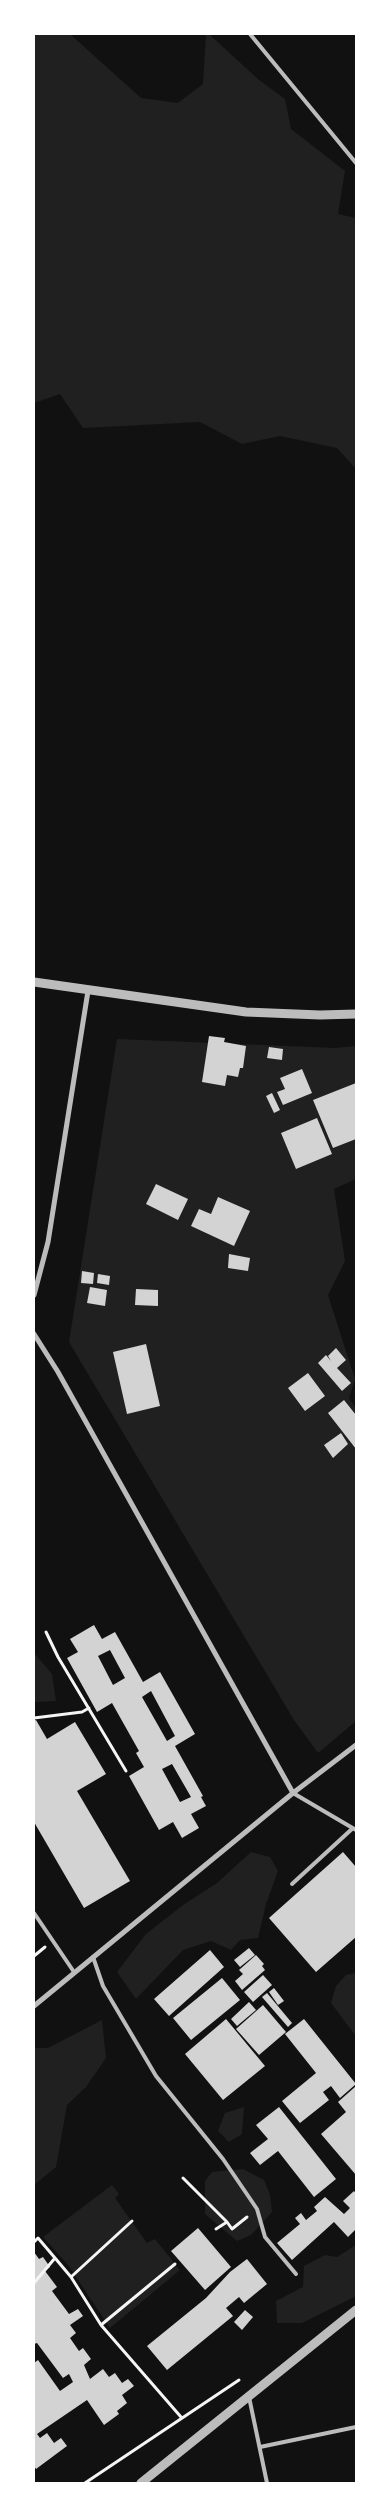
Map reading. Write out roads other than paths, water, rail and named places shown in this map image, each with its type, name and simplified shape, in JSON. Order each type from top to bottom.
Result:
[{"type":"street","points":[[34,982],[246,1012],[320,1015],[356,1014]]},
{"type":"street","points":[[34,1295],[48,1242],[88,991]]},
{"type":"street","points":[[34,1334],[58,1372],[293,1793]]},
{"type":"street","points":[[34,2006],[293,1793],[356,1745]]},
{"type":"street","points":[[141,2483],[356,2310]]},
{"type":"lane","points":[[250,34],[356,163]]},
{"type":"lane","points":[[292,1884],[355,1829],[293,1793]]},
{"type":"lane","points":[[34,1913],[74,1972]]},
{"type":"lane","points":[[93,1957],[103,1986],[156,2076],[223,2159],[257,2209],[265,2237],[296,2274]]},
{"type":"lane","points":[[249,2396],[267,2483]]},
{"type":"lane","points":[[260,2447],[356,2427]]}]
